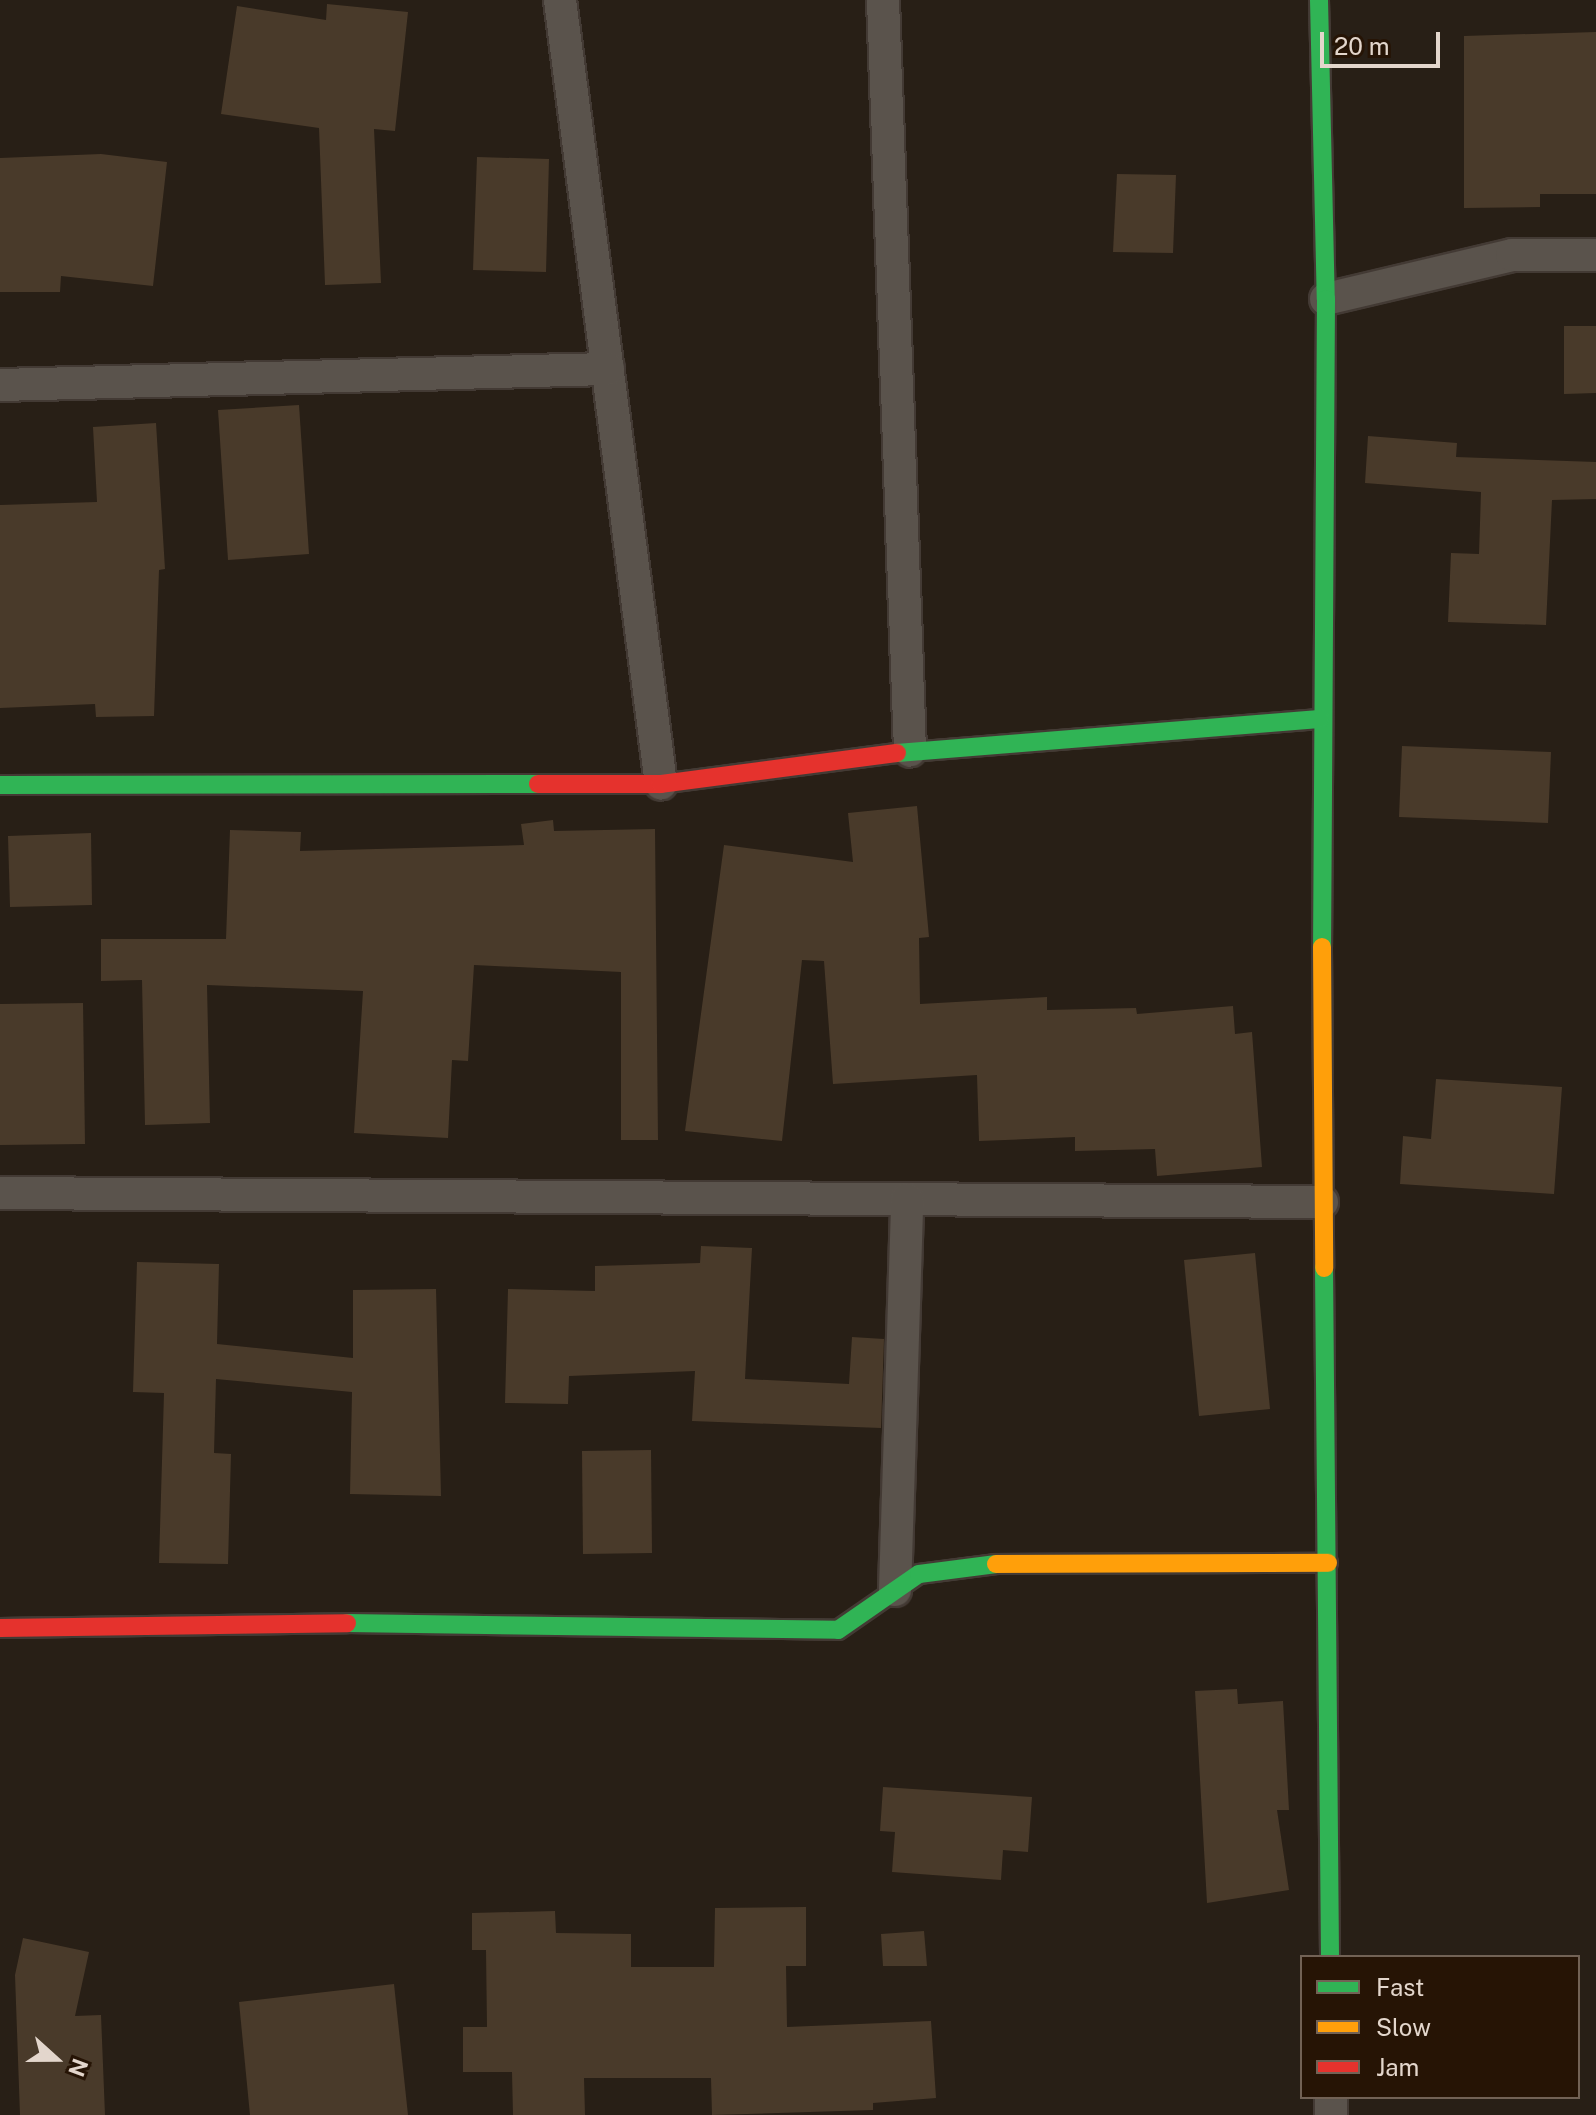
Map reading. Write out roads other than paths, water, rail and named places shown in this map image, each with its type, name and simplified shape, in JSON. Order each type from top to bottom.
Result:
[{"type":"street","points":[[560,0],[661,784]]},
{"type":"street","points":[[883,0],[910,751]]},
{"type":"street","points":[[1319,0],[1326,299],[1320,719],[1330,1955]]},
{"type":"street","points":[[1326,299],[1512,255],[1596,255]]},
{"type":"street","points":[[0,385],[608,369]]},
{"type":"street","points":[[0,785],[661,784],[910,751],[1320,719]]},
{"type":"street","points":[[0,1193],[1322,1202]]},
{"type":"street","points":[[895,1590],[907,1199]]},
{"type":"street","points":[[0,1628],[238,1621],[838,1630],[919,1574],[973,1564],[1328,1563]]}]
